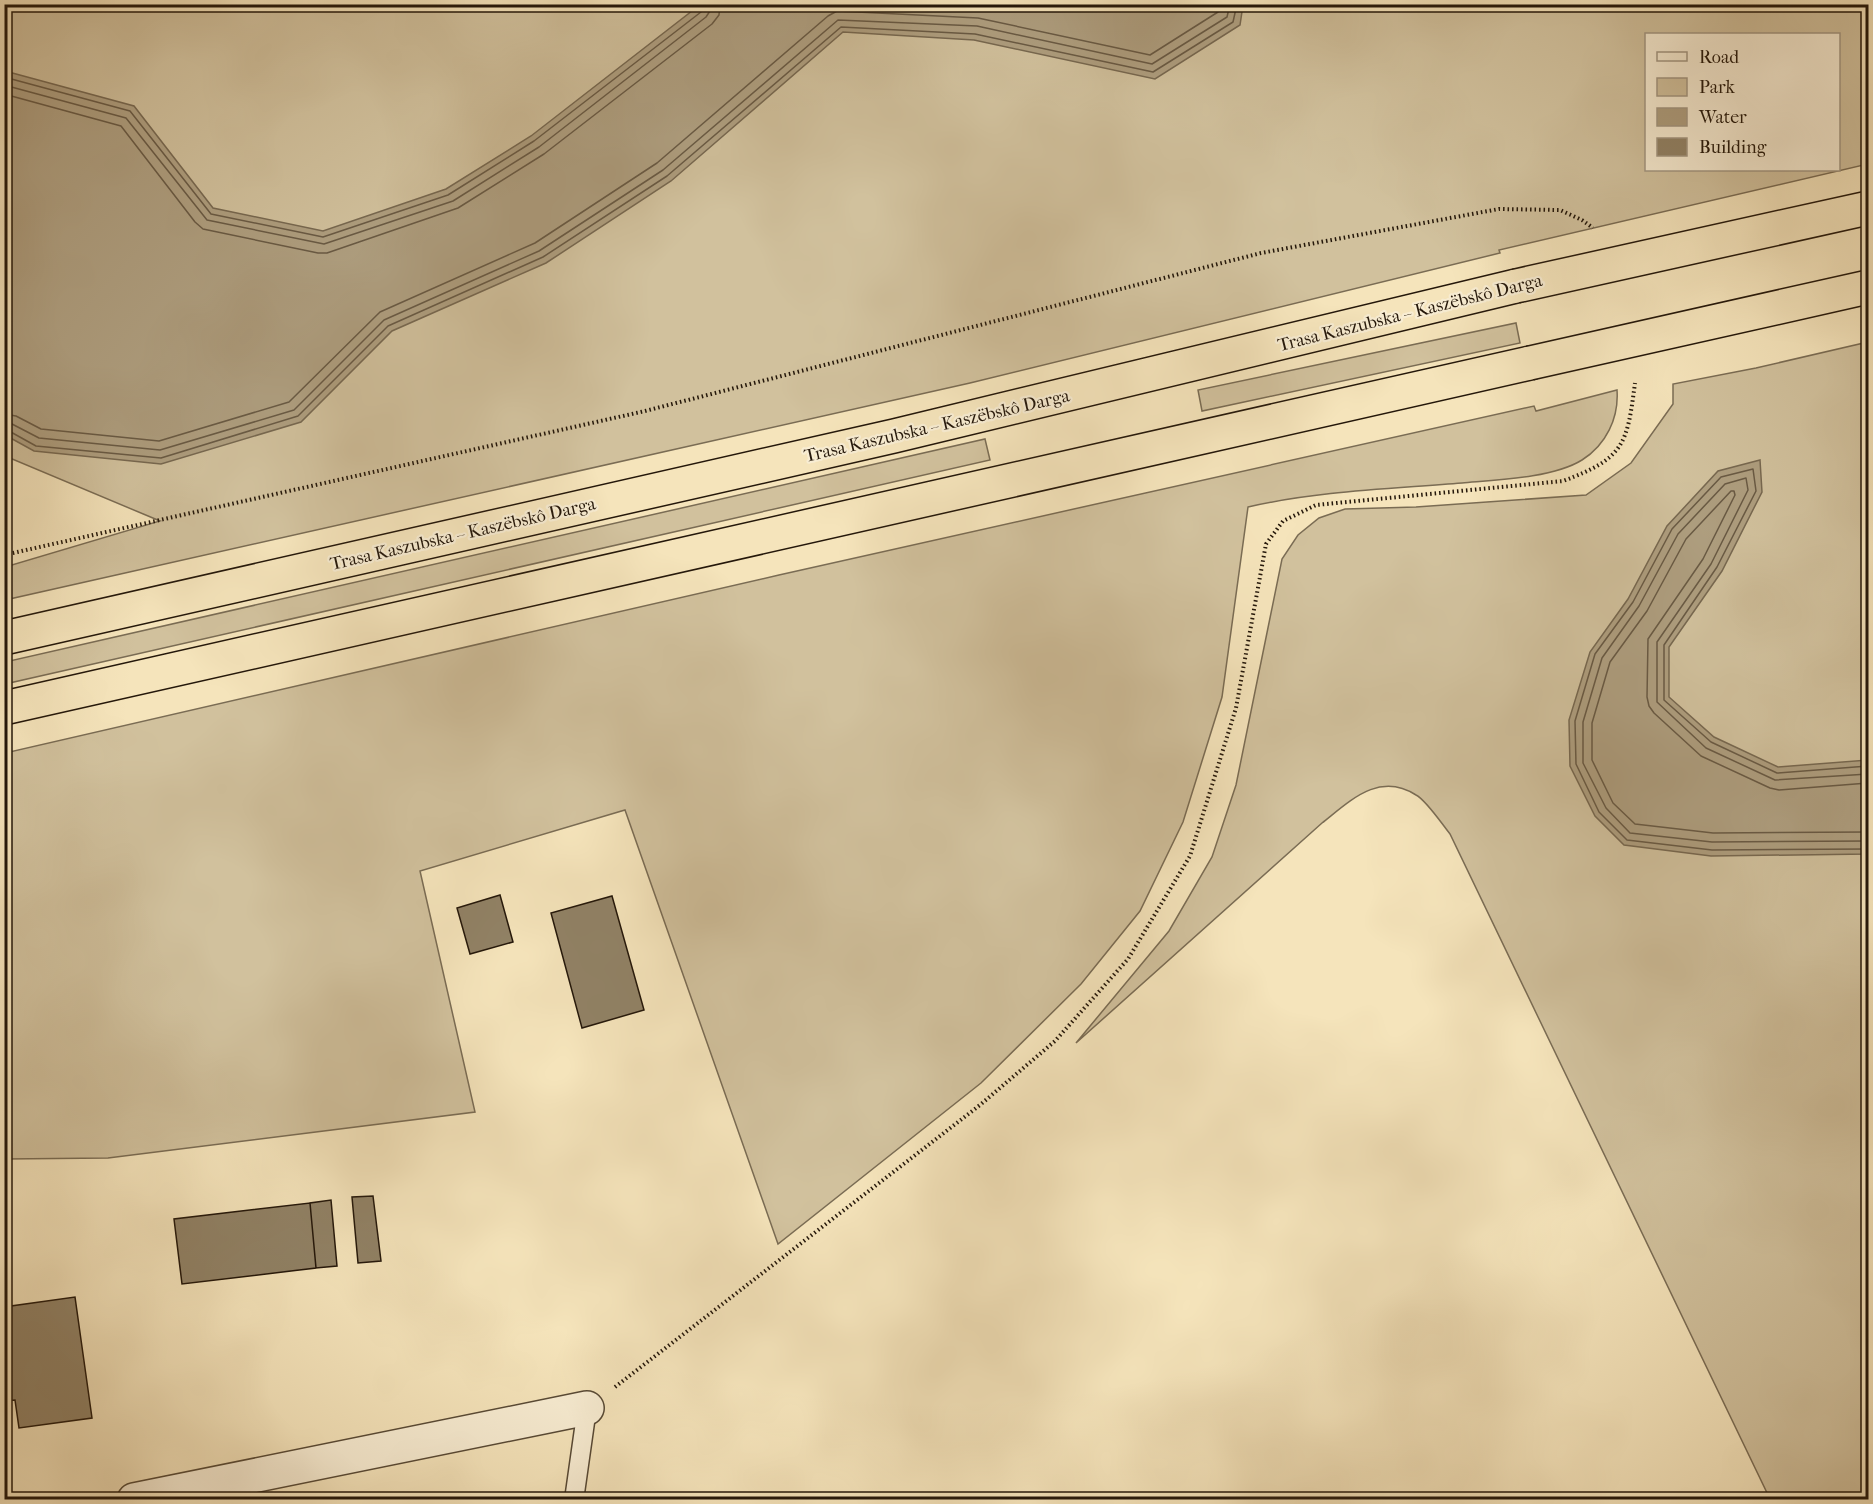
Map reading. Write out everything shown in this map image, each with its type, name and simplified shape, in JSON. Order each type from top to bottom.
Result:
[{"type":"highway","name":"Trasa Kaszubska – Kaszëbskô Darga","points":[[4,638],[894,436],[1516,286],[1869,208]]},
{"type":"highway","points":[[4,708],[1869,287]]},
{"type":"street","points":[[134,1500],[587,1408]]},
{"type":"lane","points":[[574,1500],[587,1408]]},
{"type":"path","points":[[4,555],[645,411],[1261,254],[1499,209],[1560,210],[1593,228]]},
{"type":"path","points":[[587,1408],[980,1105],[1055,1041],[1128,959],[1190,856],[1236,708],[1266,544],[1283,521],[1316,505],[1563,481],[1591,471],[1613,454],[1624,440],[1630,422],[1635,382]]},
{"type":"green space","points":[[4,5],[1868,5],[1868,164],[1840,171],[1840,33],[1645,33],[1645,171],[1838,171],[1499,250],[1500,253],[970,383],[5,600],[5,567],[160,521],[5,456]]},
{"type":"green space","points":[[1516,323],[1520,343],[1202,411],[1198,390]]},
{"type":"green space","points":[[1868,342],[1868,1499],[1770,1499],[1450,834],[1429,807],[1416,795],[1402,788],[1390,786],[1366,792],[1343,806],[1076,1043],[1169,931],[1212,857],[1236,785],[1282,559],[1298,535],[1319,518],[1345,509],[1416,507],[1586,495],[1631,463],[1673,404],[1673,384],[1756,368]]},
{"type":"green space","points":[[1617,390],[1613,420],[1598,447],[1582,460],[1556,471],[1507,479],[1301,497],[1248,507],[1222,697],[1183,822],[1140,911],[1081,984],[981,1083],[778,1244],[625,810],[420,871],[475,1112],[108,1158],[5,1159],[5,753],[779,575],[1534,406],[1536,411]]},
{"type":"green space","points":[[985,439],[990,460],[5,684],[5,662]]},
{"type":"water","points":[[701,4],[1243,5],[1240,25],[1155,79],[974,40],[843,32],[671,181],[546,263],[392,331],[301,422],[161,464],[34,451],[5,435],[5,71],[134,106],[213,208],[323,231],[446,189],[531,136]]},
{"type":"water","points":[[1760,460],[1762,492],[1722,571],[1669,647],[1669,697],[1714,737],[1778,767],[1868,760],[1868,854],[1711,856],[1624,845],[1595,816],[1570,766],[1569,720],[1590,652],[1628,599],[1667,526],[1718,471]]},
{"type":"building","points":[[500,895],[513,942],[470,954],[457,908]]},
{"type":"building","points":[[612,896],[644,1010],[582,1028],[551,913]]},
{"type":"building","points":[[373,1196],[381,1261],[358,1263],[352,1197]]},
{"type":"building","points":[[331,1200],[337,1266],[316,1268],[310,1203]]},
{"type":"building","points":[[310,1203],[316,1268],[182,1284],[174,1219]]},
{"type":"building","points":[[75,1297],[92,1418],[19,1428],[15,1400],[4,1401],[4,1340],[6,1340],[4,1307]]}]
